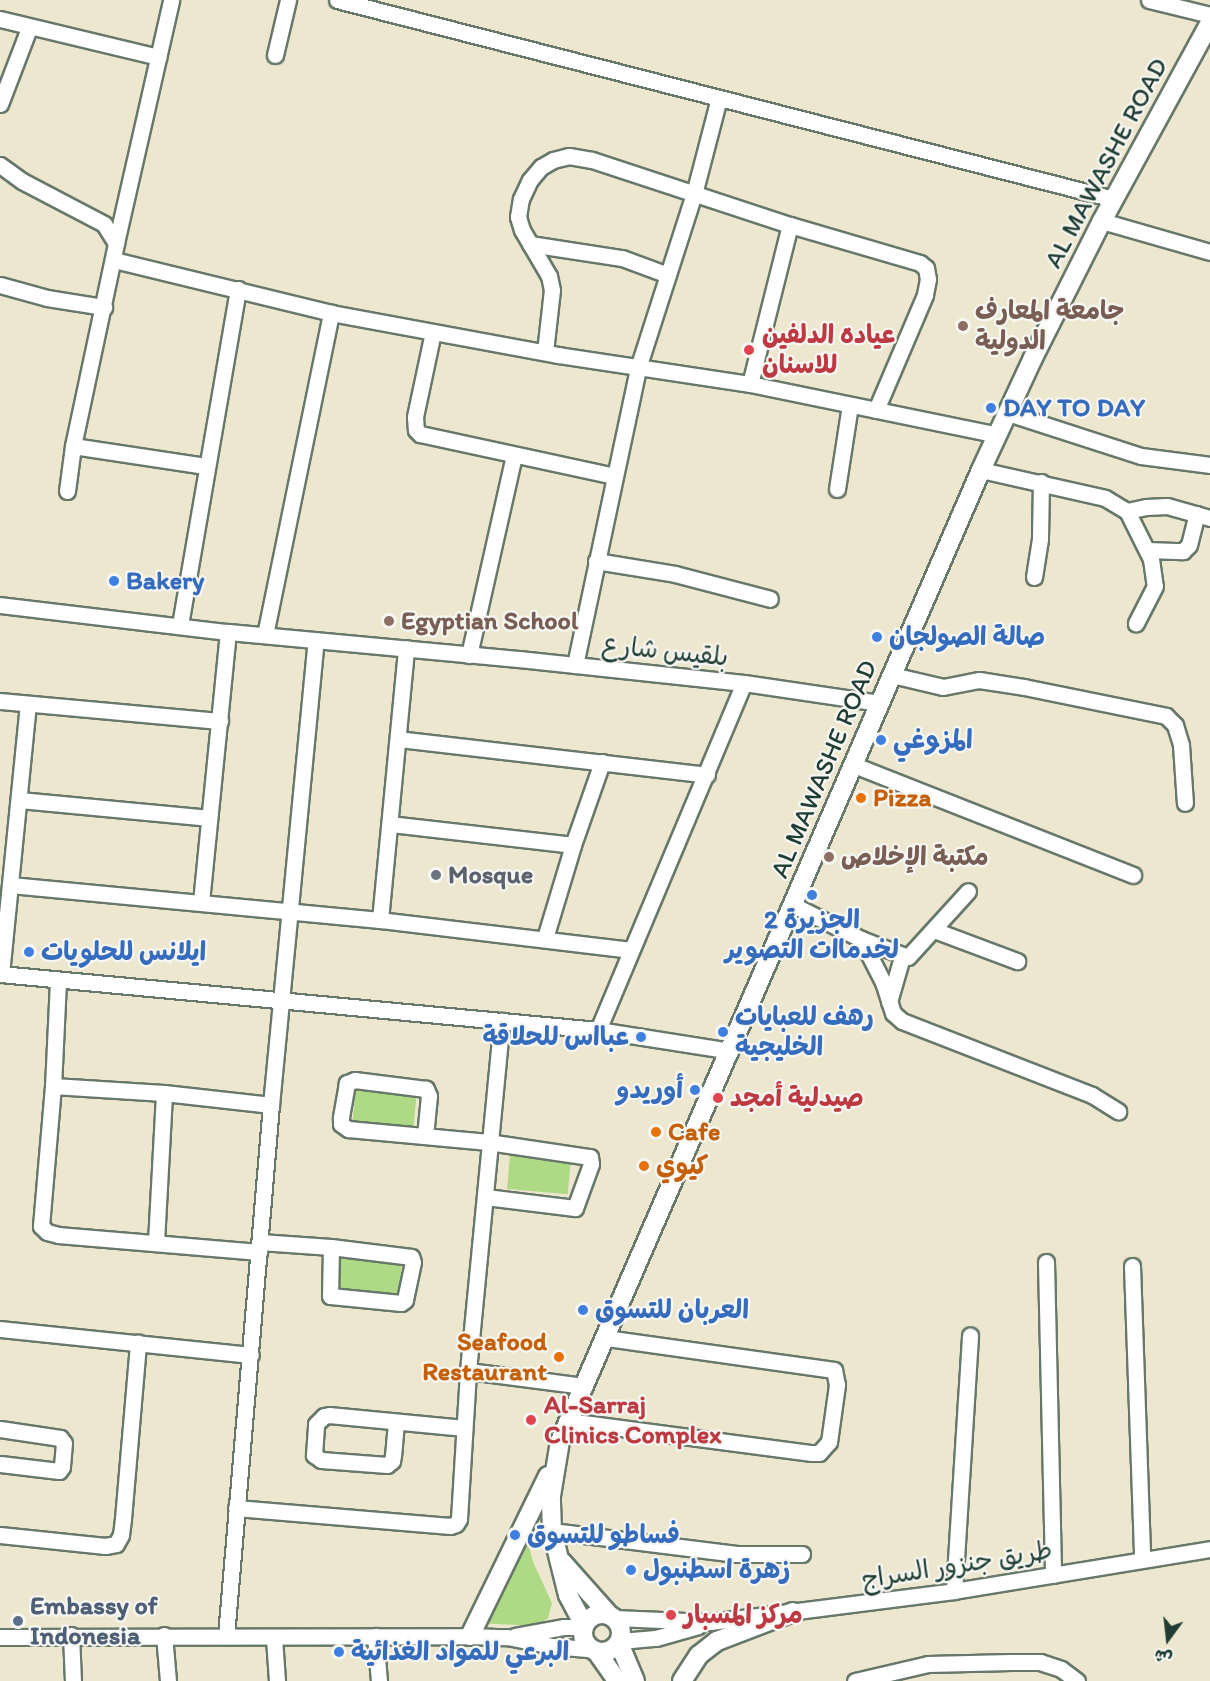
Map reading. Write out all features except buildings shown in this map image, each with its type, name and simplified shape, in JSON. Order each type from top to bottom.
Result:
[{"type":"main road","name":"AL MAWASHE ROAD","points":[[584,1626],[568,1595],[552,1531],[551,1496],[554,1464],[568,1421],[981,470],[1102,221],[1210,23]]},
{"type":"main road","points":[[470,1636],[554,1464]]},
{"type":"main road","points":[[558,1556],[620,1626],[620,1642],[635,1681]]},
{"type":"main road","points":[[682,1681],[699,1655],[717,1641],[793,1612]]},
{"type":"main road","points":[[611,1616],[594,1615],[584,1626],[583,1637],[617,1681]]},
{"type":"main road","points":[[593,1650],[607,1652],[620,1642]]},
{"type":"street","points":[[67,491],[73,446],[171,0]]},
{"type":"street","points":[[275,55],[288,0]]},
{"type":"street","points":[[337,0],[1114,199]]},
{"type":"street","points":[[1149,0],[1210,15]]},
{"type":"street","points":[[0,19],[29,28],[158,57]]},
{"type":"street","points":[[0,104],[29,28]]},
{"type":"street","points":[[575,665],[639,365],[694,194],[719,98]]},
{"type":"street","points":[[545,352],[552,290],[549,276],[522,230],[518,217],[521,199],[530,180],[542,167],[553,160],[569,156],[592,159],[789,225],[920,263],[926,268],[928,279],[925,295],[876,410]]},
{"type":"street","points":[[0,165],[22,181],[104,224],[116,243]]},
{"type":"street","points":[[1102,221],[1210,252]]},
{"type":"street","points":[[750,384],[789,225]]},
{"type":"street","points":[[530,244],[622,258],[668,275]]},
{"type":"street","points":[[114,260],[331,313],[545,352],[750,384],[998,435]]},
{"type":"street","points":[[0,285],[47,298],[104,307]]},
{"type":"street","points":[[180,625],[238,289]]},
{"type":"street","points":[[265,635],[331,313]]},
{"type":"street","points":[[433,332],[416,417],[416,430],[425,436],[614,476]]},
{"type":"street","points":[[837,489],[850,405]]},
{"type":"street","points":[[1008,413],[1141,456],[1210,465]]},
{"type":"street","points":[[73,446],[206,466]]},
{"type":"street","points":[[469,655],[514,456]]},
{"type":"street","points":[[981,470],[1105,498],[1127,511],[1147,550],[1155,586],[1136,623]]},
{"type":"street","points":[[1034,577],[1040,538],[1041,482]]},
{"type":"street","points":[[1127,511],[1167,506],[1203,516],[1189,545],[1183,551],[1147,550]]},
{"type":"street","points":[[596,561],[675,574],[770,600]]},
{"type":"street","name":"بلقيس شارع","points":[[0,605],[228,632],[744,683],[880,703]]},
{"type":"street","points":[[201,902],[228,632]]},
{"type":"street","points":[[226,1636],[271,1106],[316,640]]},
{"type":"street","points":[[380,920],[406,648]]},
{"type":"street","points":[[892,675],[943,687],[979,680],[1166,716],[1175,725],[1181,746],[1185,803]]},
{"type":"street","points":[[598,1030],[744,683]]},
{"type":"street","points":[[0,701],[220,721]]},
{"type":"street","points":[[28,704],[0,974],[598,1030],[730,1051]]},
{"type":"street","points":[[398,739],[707,775]]},
{"type":"street","points":[[545,938],[573,845],[602,762]]},
{"type":"street","points":[[854,765],[1133,875]]},
{"type":"street","points":[[19,800],[208,818]]},
{"type":"street","points":[[390,824],[573,845]]},
{"type":"street","points":[[10,885],[380,920],[630,950]]},
{"type":"street","points":[[793,905],[902,957],[913,953],[968,891]]},
{"type":"street","points":[[934,930],[1017,961]]},
{"type":"street","points":[[861,939],[877,969],[893,1013],[921,1030],[1092,1095],[1118,1111]]},
{"type":"street","points":[[889,1002],[902,957]]},
{"type":"street","points":[[58,981],[53,1086],[40,1226],[47,1232],[58,1235],[260,1247],[331,1247],[411,1257],[413,1262],[405,1300],[401,1303],[330,1296],[331,1247]]},
{"type":"street","points":[[236,1508],[450,1526],[456,1524],[459,1519],[468,1371],[486,1197],[488,1143],[502,1021]]},
{"type":"street","points":[[425,1136],[429,1096],[426,1089],[355,1080],[347,1083],[341,1118],[344,1127],[590,1157],[591,1164],[576,1208],[486,1197]]},
{"type":"street","points":[[53,1086],[165,1093],[271,1106]]},
{"type":"street","points":[[156,1242],[165,1093]]},
{"type":"street","points":[[1046,1262],[1053,1575]]},
{"type":"street","points":[[1132,1266],[1142,1558]]},
{"type":"street","points":[[0,1329],[251,1355]]},
{"type":"street","points":[[954,1591],[969,1336]]},
{"type":"street","points":[[568,1421],[812,1453],[819,1453],[829,1442],[837,1384],[837,1376],[829,1368],[605,1338]]},
{"type":"street","points":[[0,1534],[105,1545],[116,1544],[121,1535],[123,1520],[138,1342]]},
{"type":"street","points":[[468,1371],[584,1386]]},
{"type":"street","points":[[396,1422],[392,1461],[387,1465],[321,1460],[314,1455],[316,1424],[324,1416],[396,1422],[465,1428]]},
{"type":"street","points":[[0,1429],[60,1438],[64,1443],[62,1467],[59,1471],[0,1464]]},
{"type":"street","points":[[552,1531],[736,1554],[802,1554]]},
{"type":"street","name":"طريق جنزور السراج","points":[[611,1616],[710,1622],[954,1591],[1142,1558],[1210,1549]]},
{"type":"street","name":"طريق جنزور السراج","points":[[620,1642],[665,1636],[710,1622]]},
{"type":"street","points":[[507,1637],[564,1627],[584,1626]]},
{"type":"street","points":[[0,1637],[71,1635],[274,1638],[470,1636],[507,1637],[552,1646],[593,1650]]},
{"type":"street","points":[[71,1635],[73,1681]]},
{"type":"street","points":[[164,1635],[168,1681]]},
{"type":"street","points":[[375,1636],[379,1681]]},
{"type":"street","points":[[274,1638],[277,1681]]},
{"type":"street","points":[[855,1681],[928,1664],[1040,1662],[1060,1669],[1077,1681]]},
{"type":"green space","points":[[356,1088],[417,1094],[413,1129],[352,1123]]},
{"type":"green space","points":[[510,1155],[571,1160],[568,1194],[507,1189]]},
{"type":"green space","points":[[340,1257],[402,1262],[399,1296],[337,1291]]},
{"type":"green space","points":[[525,1530],[533,1562],[552,1603],[548,1618],[537,1626],[478,1623]]},
{"type":"place","name":"جامعة المعارف الدولية","points":[[963,326]]},
{"type":"place","name":"عياده الدلفين للاسنان","points":[[749,350]]},
{"type":"place","name":"DAY TO DAY","points":[[991,408]]},
{"type":"place","name":"Bakery","points":[[114,581]]},
{"type":"place","name":"Egyptian School","points":[[389,621]]},
{"type":"place","name":"صالة الصولجان","points":[[877,637]]},
{"type":"place","name":"المزوغي","points":[[881,740]]},
{"type":"place","name":"Pizza","points":[[861,798]]},
{"type":"place","name":"مكتبة الإخلاص","points":[[829,857]]},
{"type":"place","name":"Mosque","points":[[436,875]]},
{"type":"place","name":"الجزيرة 2 لخدماات التصوير","points":[[812,895]]},
{"type":"place","name":"ايلانس للحلويات","points":[[29,952]]},
{"type":"place","name":"رهف للعبايات الخليجية","points":[[723,1032]]},
{"type":"place","name":"عبااس للحلاقة","points":[[641,1037]]},
{"type":"place","name":"أوريدو","points":[[695,1090]]},
{"type":"place","name":"صيدلية أمجد","points":[[718,1098]]},
{"type":"place","name":"Cafe","points":[[656,1132]]},
{"type":"place","name":"كيوي","points":[[644,1166]]},
{"type":"place","name":"العربان للتسوق","points":[[583,1310]]},
{"type":"place","name":"Seafood Restaurant","points":[[559,1357]]},
{"type":"place","name":"Al-Sarraj Clinics Complex","points":[[531,1420]]},
{"type":"place","name":"فساطو للتسوق","points":[[515,1535]]},
{"type":"place","name":"زهرة اسطنبول","points":[[631,1570]]},
{"type":"place","name":"مركز المسبار","points":[[671,1615]]},
{"type":"place","name":"Embassy of Indonesia","points":[[18,1621]]},
{"type":"place","name":"البرعي للمواد الغذائية","points":[[339,1652]]}]
